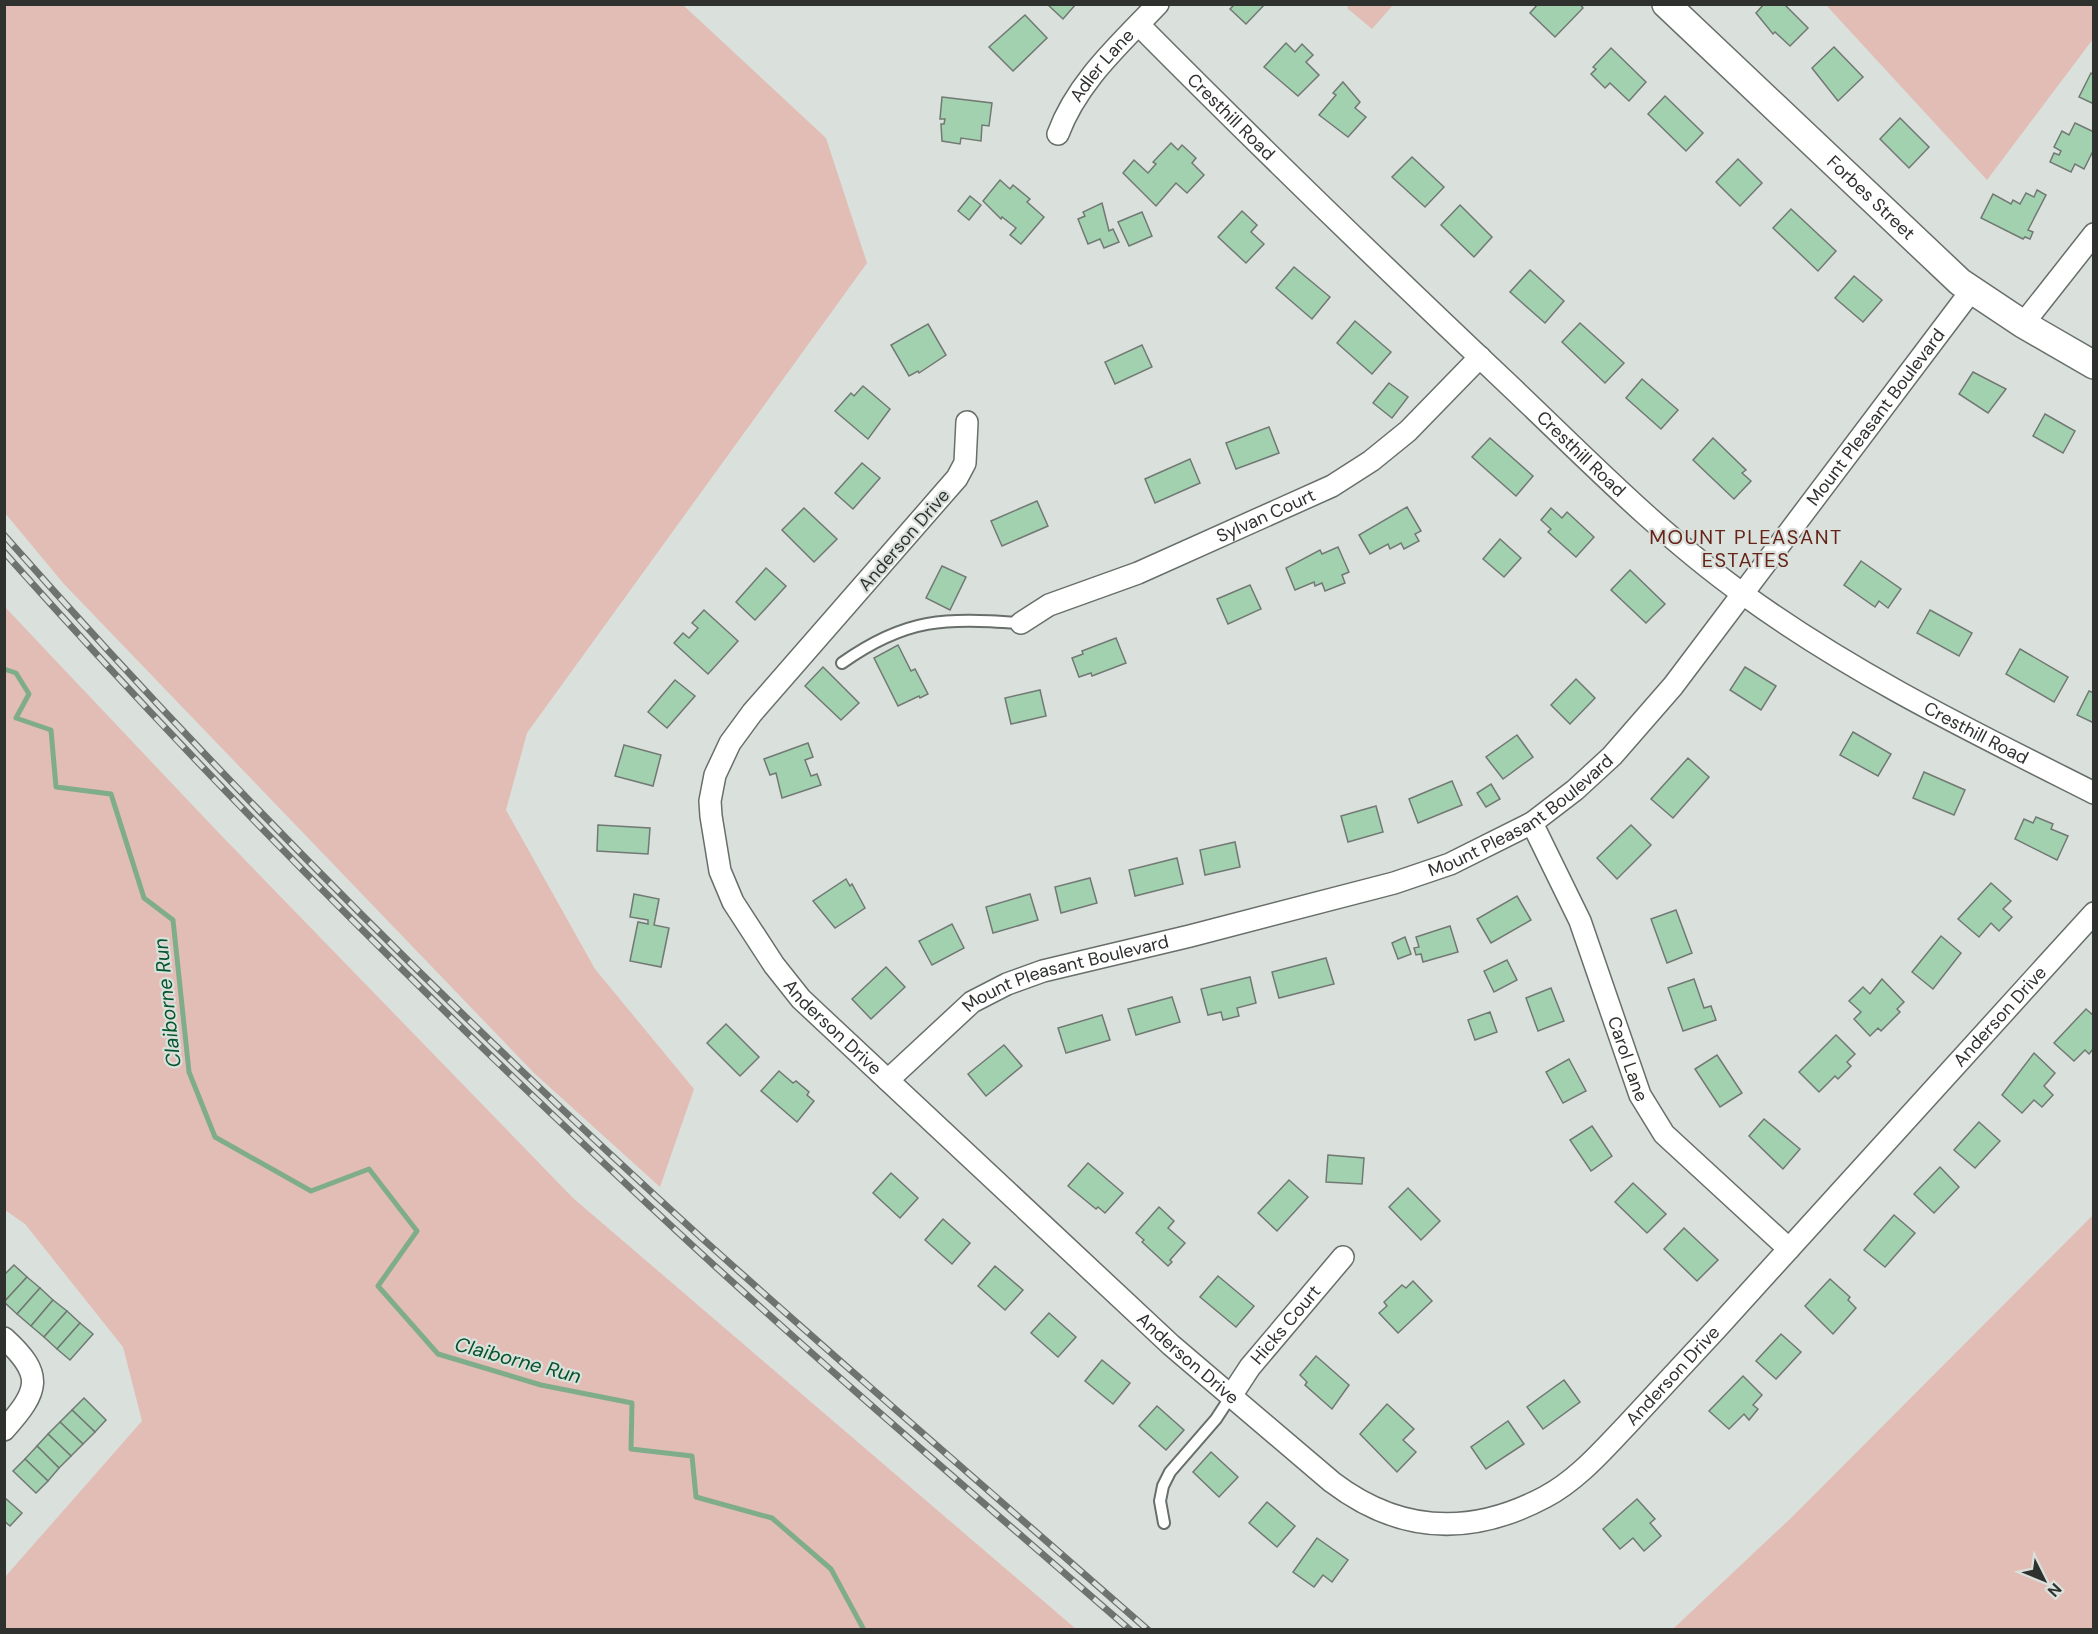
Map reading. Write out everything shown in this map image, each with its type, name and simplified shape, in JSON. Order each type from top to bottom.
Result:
[{"type":"street","name":"Adler Lane","points":[[1058,134],[1066,112],[1078,91],[1158,4]]},
{"type":"street","name":"Forbes Street","points":[[1666,4],[1971,291],[2094,365]]},
{"type":"street","name":"Cresthill Road","points":[[1138,25],[1245,132],[1629,499],[1742,594],[1827,652],[1924,708],[2094,793]]},
{"type":"street","points":[[2023,324],[2094,234]]},
{"type":"street","name":"Mount Pleasant Boulevard","points":[[888,1080],[972,1002],[1007,984],[1043,971],[1394,883],[1449,864],[1532,822],[1575,790],[1632,734],[1673,686],[1971,291]]},
{"type":"street","name":"Sylvan Court","points":[[1021,623],[1049,604],[1138,573],[1332,486],[1371,461],[1408,431],[1480,357]]},
{"type":"street","name":"Anderson Drive","points":[[967,422],[965,463],[957,478],[752,712],[722,758],[710,801],[720,871],[733,902],[747,926],[801,999],[1171,1345],[1332,1482],[1354,1499],[1378,1512],[1427,1524],[1485,1519],[1515,1510],[1572,1481],[1790,1249],[2094,913]]},
{"type":"street","name":"Carol Lane","points":[[1532,822],[1580,921],[1640,1095],[1649,1114],[1664,1134],[1790,1249]]},
{"type":"street","name":"Hicks Court","points":[[1231,1396],[1250,1367],[1342,1257]]},
{"type":"street","points":[[4,1338],[25,1357],[33,1378],[27,1402],[4,1430]]},
{"type":"lane","points":[[842,663],[865,646],[906,628],[939,621],[967,619],[1021,623]]},
{"type":"lane","points":[[1164,1523],[1160,1502],[1163,1486],[1170,1472],[1216,1419],[1231,1396]]},
{"type":"shaded area","points":[[1350,4],[1393,5],[1372,29],[1347,8]]},
{"type":"shaded area","points":[[4,5],[683,5],[826,138],[867,263],[527,733],[506,810],[595,969],[694,1089],[660,1187],[534,1073],[63,583],[5,513]]},
{"type":"shaded area","points":[[1826,5],[2093,5],[2093,39],[1987,180]]},
{"type":"shaded area","points":[[5,607],[216,830],[573,1198],[1076,1629],[5,1629],[5,1577],[142,1421],[123,1347],[25,1224],[5,1210]]},
{"type":"shaded area","points":[[2093,1215],[2093,1629],[1673,1629],[1792,1517]]},
{"type":"building","points":[[1047,4],[1076,4],[1063,19]]},
{"type":"building","points":[[1235,4],[1265,4],[1246,24],[1230,9]]},
{"type":"building","points":[[1538,4],[1580,4],[1583,8],[1555,37],[1530,13]]},
{"type":"building","points":[[1764,4],[1784,4],[1808,28],[1790,46],[1775,32],[1773,34],[1756,13]]},
{"type":"building","points":[[1025,15],[1047,38],[1013,71],[989,47]]},
{"type":"building","points":[[1286,43],[1295,52],[1302,44],[1313,55],[1306,62],[1319,75],[1298,96],[1264,67]]},
{"type":"building","points":[[1834,47],[1863,77],[1838,101],[1812,68]]},
{"type":"building","points":[[1611,48],[1646,82],[1629,101],[1610,83],[1605,88],[1591,74],[1596,69],[1593,67]]},
{"type":"building","points":[[2091,73],[2094,75],[2094,104],[2079,97]]},
{"type":"building","points":[[1343,82],[1360,102],[1355,108],[1366,117],[1348,137],[1319,115],[1336,95],[1333,93]]},
{"type":"building","points":[[1665,96],[1703,133],[1686,151],[1648,114]]},
{"type":"building","points":[[942,97],[992,103],[989,126],[982,125],[981,141],[961,138],[960,144],[942,141],[941,124],[944,124],[945,119],[940,119]]},
{"type":"building","points":[[1900,118],[1929,147],[1909,168],[1880,139]]},
{"type":"building","points":[[2075,123],[2094,132],[2093,151],[2084,169],[2075,164],[2071,172],[2050,162],[2054,153],[2059,155],[2061,151],[2054,147],[2062,131],[2069,135]]},
{"type":"building","points":[[1171,143],[1178,150],[1182,145],[1196,158],[1192,163],[1204,175],[1187,193],[1176,183],[1156,206],[1123,173],[1134,160],[1148,173],[1156,164],[1153,162]]},
{"type":"building","points":[[1412,157],[1444,187],[1425,207],[1392,177]]},
{"type":"building","points":[[1738,159],[1762,183],[1740,206],[1716,182]]},
{"type":"building","points":[[1000,180],[1010,189],[1013,185],[1030,199],[1027,202],[1044,217],[1021,244],[1010,235],[1016,228],[1002,217],[1001,219],[983,201]]},
{"type":"building","points":[[2037,190],[2046,195],[2028,230],[2033,232],[2030,239],[2025,237],[2023,239],[1981,218],[1993,194],[2011,204],[2013,200],[2020,204],[2026,193],[2034,197]]},
{"type":"building","points":[[970,196],[981,205],[969,220],[958,211]]},
{"type":"building","points":[[1102,203],[1109,231],[1113,229],[1119,242],[1104,248],[1100,239],[1088,244],[1078,219],[1085,216],[1083,212]]},
{"type":"building","points":[[1460,205],[1492,237],[1474,257],[1441,225]]},
{"type":"building","points":[[1791,209],[1836,251],[1818,271],[1773,228]]},
{"type":"building","points":[[1242,211],[1257,225],[1251,232],[1264,244],[1246,263],[1218,237]]},
{"type":"building","points":[[1142,212],[1152,236],[1129,246],[1118,222]]},
{"type":"building","points":[[1294,267],[1330,297],[1312,319],[1276,288]]},
{"type":"building","points":[[1530,270],[1564,301],[1545,323],[1510,292]]},
{"type":"building","points":[[1854,276],[1882,300],[1863,322],[1835,298]]},
{"type":"building","points":[[1355,321],[1391,352],[1372,374],[1337,343]]},
{"type":"building","points":[[1580,323],[1624,363],[1605,383],[1562,342]]},
{"type":"building","points":[[928,324],[946,355],[919,373],[918,371],[909,376],[891,345]]},
{"type":"building","points":[[1142,345],[1152,367],[1115,384],[1105,362]]},
{"type":"building","points":[[1973,372],[2006,389],[1988,413],[1959,394]]},
{"type":"building","points":[[1642,379],[1678,410],[1661,429],[1626,398]]},
{"type":"building","points":[[1389,383],[1408,397],[1392,418],[1373,403]]},
{"type":"building","points":[[863,386],[890,409],[868,439],[835,411],[851,393],[854,396]]},
{"type":"building","points":[[2045,414],[2075,431],[2063,453],[2033,436]]},
{"type":"building","points":[[1269,427],[1279,453],[1236,469],[1226,443]]},
{"type":"building","points":[[1490,438],[1533,476],[1516,496],[1472,457]]},
{"type":"building","points":[[1713,438],[1746,470],[1742,473],[1751,481],[1734,499],[1693,460]]},
{"type":"building","points":[[1190,459],[1200,483],[1155,503],[1145,479]]},
{"type":"building","points":[[862,463],[880,478],[853,509],[835,493]]},
{"type":"building","points":[[1037,501],[1048,526],[1002,546],[991,521]]},
{"type":"building","points":[[1407,507],[1421,531],[1415,534],[1419,541],[1404,549],[1401,543],[1390,549],[1388,544],[1370,554],[1359,535]]},
{"type":"building","points":[[804,508],[837,539],[814,562],[782,530]]},
{"type":"building","points":[[1551,508],[1562,518],[1567,512],[1594,537],[1576,557],[1548,532],[1551,529],[1541,520]]},
{"type":"building","points":[[1500,539],[1521,558],[1504,577],[1483,559]]},
{"type":"building","points":[[1338,547],[1349,572],[1342,575],[1345,583],[1325,591],[1322,583],[1315,586],[1314,582],[1295,590],[1286,568],[1320,550],[1322,554]]},
{"type":"building","points":[[1861,561],[1901,589],[1888,608],[1879,601],[1875,607],[1844,585]]},
{"type":"building","points":[[942,566],[966,577],[950,610],[926,598]]},
{"type":"building","points":[[766,568],[786,586],[755,620],[736,602]]},
{"type":"building","points":[[1630,570],[1665,604],[1646,623],[1611,590]]},
{"type":"building","points":[[1250,585],[1261,609],[1228,624],[1217,599]]},
{"type":"building","points":[[704,610],[738,641],[708,674],[674,643],[683,633],[689,638],[698,628],[692,623]]},
{"type":"building","points":[[1930,610],[1972,633],[1959,656],[1917,633]]},
{"type":"building","points":[[1116,638],[1126,663],[1092,676],[1091,673],[1079,677],[1072,658],[1083,654],[1082,651]]},
{"type":"building","points":[[898,645],[911,671],[915,669],[928,694],[898,706],[874,658]]},
{"type":"building","points":[[2020,649],[2068,677],[2054,702],[2006,674]]},
{"type":"building","points":[[823,667],[859,703],[841,720],[805,686]]},
{"type":"building","points":[[1745,667],[1776,686],[1761,710],[1730,690]]},
{"type":"building","points":[[1576,679],[1595,698],[1570,724],[1551,705]]},
{"type":"building","points":[[675,680],[695,696],[667,728],[648,712]]},
{"type":"building","points":[[1040,690],[1046,716],[1011,724],[1005,698]]},
{"type":"building","points":[[2089,691],[2094,693],[2094,723],[2077,715]]},
{"type":"building","points":[[1853,732],[1891,754],[1878,776],[1840,755]]},
{"type":"building","points":[[1517,735],[1533,757],[1503,779],[1486,757]]},
{"type":"building","points":[[808,743],[813,757],[805,760],[811,776],[817,774],[821,785],[782,798],[776,773],[770,775],[764,759]]},
{"type":"building","points":[[624,745],[661,755],[653,786],[615,776]]},
{"type":"building","points":[[1688,758],[1709,777],[1673,818],[1651,799]]},
{"type":"building","points":[[1924,772],[1965,790],[1954,815],[1913,798]]},
{"type":"building","points":[[1452,781],[1462,805],[1418,823],[1409,799]]},
{"type":"building","points":[[1491,784],[1500,799],[1486,807],[1477,793]]},
{"type":"building","points":[[1376,806],[1383,832],[1348,842],[1341,816]]},
{"type":"building","points":[[2036,817],[2053,824],[2051,829],[2068,836],[2057,860],[2015,839],[2024,819],[2033,823]]},
{"type":"building","points":[[598,825],[650,828],[648,854],[597,851]]},
{"type":"building","points":[[1631,825],[1651,845],[1617,879],[1597,858]]},
{"type":"building","points":[[1235,842],[1240,867],[1205,875],[1200,850]]},
{"type":"building","points":[[1177,858],[1183,884],[1135,896],[1129,870]]},
{"type":"building","points":[[1090,878],[1097,903],[1061,913],[1055,887]]},
{"type":"building","points":[[846,879],[850,886],[852,884],[865,908],[835,928],[813,901]]},
{"type":"building","points":[[1991,883],[2011,901],[2003,909],[2012,917],[1999,931],[1991,923],[1979,937],[1958,919]]},
{"type":"building","points":[[634,894],[659,899],[654,925],[669,928],[661,967],[630,961],[638,922],[648,924],[648,920],[630,917]]},
{"type":"building","points":[[1030,894],[1038,920],[993,933],[986,907]]},
{"type":"building","points":[[1517,896],[1531,920],[1491,943],[1477,919]]},
{"type":"building","points":[[1676,910],[1692,953],[1667,963],[1651,919]]},
{"type":"building","points":[[952,924],[964,948],[932,965],[919,941]]},
{"type":"building","points":[[1450,926],[1458,952],[1423,962],[1421,954],[1416,955],[1414,948],[1419,947],[1416,937]]},
{"type":"building","points":[[1941,936],[1961,953],[1933,989],[1912,972]]},
{"type":"building","points":[[1405,937],[1411,954],[1398,959],[1392,943]]},
{"type":"building","points":[[1326,958],[1334,984],[1279,998],[1272,972]]},
{"type":"building","points":[[1507,960],[1517,980],[1494,992],[1484,971]]},
{"type":"building","points":[[886,967],[905,987],[871,1019],[852,999]]},
{"type":"building","points":[[1250,977],[1256,1003],[1237,1008],[1239,1016],[1223,1020],[1221,1012],[1208,1015],[1201,989]]},
{"type":"building","points":[[1694,979],[1704,1008],[1711,1006],[1716,1020],[1683,1031],[1668,988]]},
{"type":"building","points":[[1882,979],[1904,1002],[1897,1009],[1900,1012],[1881,1031],[1878,1028],[1870,1036],[1854,1019],[1861,1012],[1849,1001],[1863,987],[1870,994]]},
{"type":"building","points":[[1551,988],[1564,1021],[1538,1031],[1526,998]]},
{"type":"building","points":[[1172,997],[1180,1022],[1136,1035],[1128,1009]]},
{"type":"building","points":[[2086,1009],[2094,1016],[2094,1048],[2089,1054],[2085,1050],[2074,1061],[2054,1043]]},
{"type":"building","points":[[1490,1012],[1497,1032],[1475,1040],[1468,1020]]},
{"type":"building","points":[[1102,1015],[1110,1040],[1066,1053],[1058,1028]]},
{"type":"building","points":[[726,1024],[759,1057],[740,1076],[707,1043]]},
{"type":"building","points":[[1836,1035],[1855,1054],[1847,1062],[1851,1066],[1838,1079],[1835,1076],[1819,1092],[1799,1072]]},
{"type":"building","points":[[1004,1045],[1022,1066],[986,1096],[968,1074]]},
{"type":"building","points":[[2034,1053],[2055,1073],[2044,1086],[2053,1095],[2042,1107],[2034,1100],[2022,1113],[2002,1095]]},
{"type":"building","points":[[1717,1055],[1742,1093],[1720,1107],[1695,1069]]},
{"type":"building","points":[[1569,1059],[1586,1091],[1563,1103],[1546,1072]]},
{"type":"building","points":[[779,1071],[793,1083],[796,1081],[809,1092],[807,1095],[814,1101],[797,1122],[761,1091]]},
{"type":"building","points":[[1764,1119],[1800,1149],[1783,1169],[1749,1136]]},
{"type":"building","points":[[1979,1122],[2000,1141],[1975,1168],[1954,1150]]},
{"type":"building","points":[[1592,1126],[1612,1156],[1591,1171],[1570,1140]]},
{"type":"building","points":[[1328,1155],[1364,1158],[1362,1184],[1326,1182]]},
{"type":"building","points":[[1088,1163],[1123,1193],[1105,1213],[1098,1207],[1096,1209],[1068,1186]]},
{"type":"building","points":[[1940,1167],[1959,1187],[1934,1213],[1914,1194]]},
{"type":"building","points":[[891,1173],[918,1198],[900,1218],[873,1193]]},
{"type":"building","points":[[1289,1180],[1308,1197],[1277,1231],[1258,1213]]},
{"type":"building","points":[[1633,1183],[1666,1214],[1647,1233],[1615,1202]]},
{"type":"building","points":[[1408,1188],[1440,1221],[1421,1240],[1389,1207]]},
{"type":"building","points":[[1159,1207],[1174,1221],[1168,1228],[1185,1243],[1170,1260],[1172,1262],[1168,1266],[1142,1242],[1144,1240],[1136,1233]]},
{"type":"building","points":[[1894,1215],[1915,1233],[1885,1267],[1864,1250]]},
{"type":"building","points":[[943,1219],[970,1243],[952,1264],[925,1240]]},
{"type":"building","points":[[1684,1228],[1718,1260],[1697,1281],[1664,1249]]},
{"type":"building","points":[[14,1265],[27,1277],[4,1302],[4,1275]]},
{"type":"building","points":[[995,1266],[1023,1290],[1005,1310],[978,1286]]},
{"type":"building","points":[[1218,1276],[1254,1306],[1236,1327],[1200,1297]]},
{"type":"building","points":[[27,1277],[40,1288],[17,1314],[4,1302]]},
{"type":"building","points":[[1830,1279],[1850,1297],[1848,1300],[1856,1308],[1833,1334],[1805,1306]]},
{"type":"building","points":[[1413,1281],[1432,1301],[1398,1333],[1379,1313],[1387,1306],[1384,1302],[1402,1285],[1406,1288]]},
{"type":"building","points":[[40,1288],[53,1300],[31,1326],[17,1314]]},
{"type":"building","points":[[53,1300],[67,1311],[44,1337],[31,1326]]},
{"type":"building","points":[[67,1311],[80,1323],[57,1349],[44,1337]]},
{"type":"building","points":[[1049,1313],[1076,1337],[1058,1357],[1031,1333]]},
{"type":"building","points":[[80,1323],[93,1334],[70,1360],[57,1349]]},
{"type":"building","points":[[1781,1334],[1801,1352],[1776,1379],[1756,1361]]},
{"type":"building","points":[[1316,1356],[1349,1385],[1332,1409],[1305,1385],[1307,1382],[1300,1375]]},
{"type":"building","points":[[1102,1360],[1130,1383],[1113,1404],[1085,1381]]},
{"type":"building","points":[[1743,1376],[1762,1395],[1753,1405],[1758,1409],[1749,1420],[1744,1414],[1729,1429],[1709,1411]]},
{"type":"building","points":[[1564,1380],[1580,1402],[1543,1429],[1527,1407]]},
{"type":"building","points":[[84,1398],[106,1420],[95,1432],[72,1410]]},
{"type":"building","points":[[1387,1404],[1414,1429],[1403,1440],[1416,1452],[1397,1472],[1360,1434]]},
{"type":"building","points":[[1157,1406],[1184,1430],[1166,1450],[1139,1426]]},
{"type":"building","points":[[72,1410],[95,1432],[83,1444],[60,1422]]},
{"type":"building","points":[[1508,1421],[1524,1444],[1486,1469],[1471,1447]]},
{"type":"building","points":[[60,1422],[83,1444],[71,1456],[48,1434]]},
{"type":"building","points":[[48,1434],[71,1456],[59,1468],[37,1446]]},
{"type":"building","points":[[37,1446],[59,1468],[48,1481],[25,1459]]},
{"type":"building","points":[[1211,1452],[1238,1477],[1219,1497],[1193,1472]]},
{"type":"building","points":[[25,1459],[48,1481],[36,1493],[13,1471]]},
{"type":"building","points":[[4,1497],[22,1513],[10,1526],[4,1521]]},
{"type":"building","points":[[1637,1499],[1655,1519],[1650,1523],[1661,1536],[1644,1551],[1633,1538],[1620,1549],[1603,1529]]},
{"type":"building","points":[[1267,1502],[1295,1526],[1277,1547],[1249,1523]]},
{"type":"building","points":[[1317,1538],[1348,1560],[1332,1582],[1323,1575],[1314,1587],[1293,1572]]},
{"type":"waterway","name":"Claiborne Run","points":[[4,669],[16,673],[29,694],[16,718],[51,730],[56,787],[111,794],[144,898],[173,920],[189,1072],[215,1137],[311,1191],[369,1169],[417,1231],[378,1286],[438,1354],[541,1385],[632,1403],[631,1449],[692,1456],[696,1497],[772,1518],[831,1569],[864,1630]]},
{"type":"railway","points":[[4,535],[257,809],[433,986],[705,1241],[1148,1630]]},
{"type":"railway","points":[[4,552],[86,643],[254,821],[515,1079],[748,1296],[1130,1630]]},
{"type":"district","name":"MOUNT PLEASANT ESTATES","points":[[1746,548]]}]
